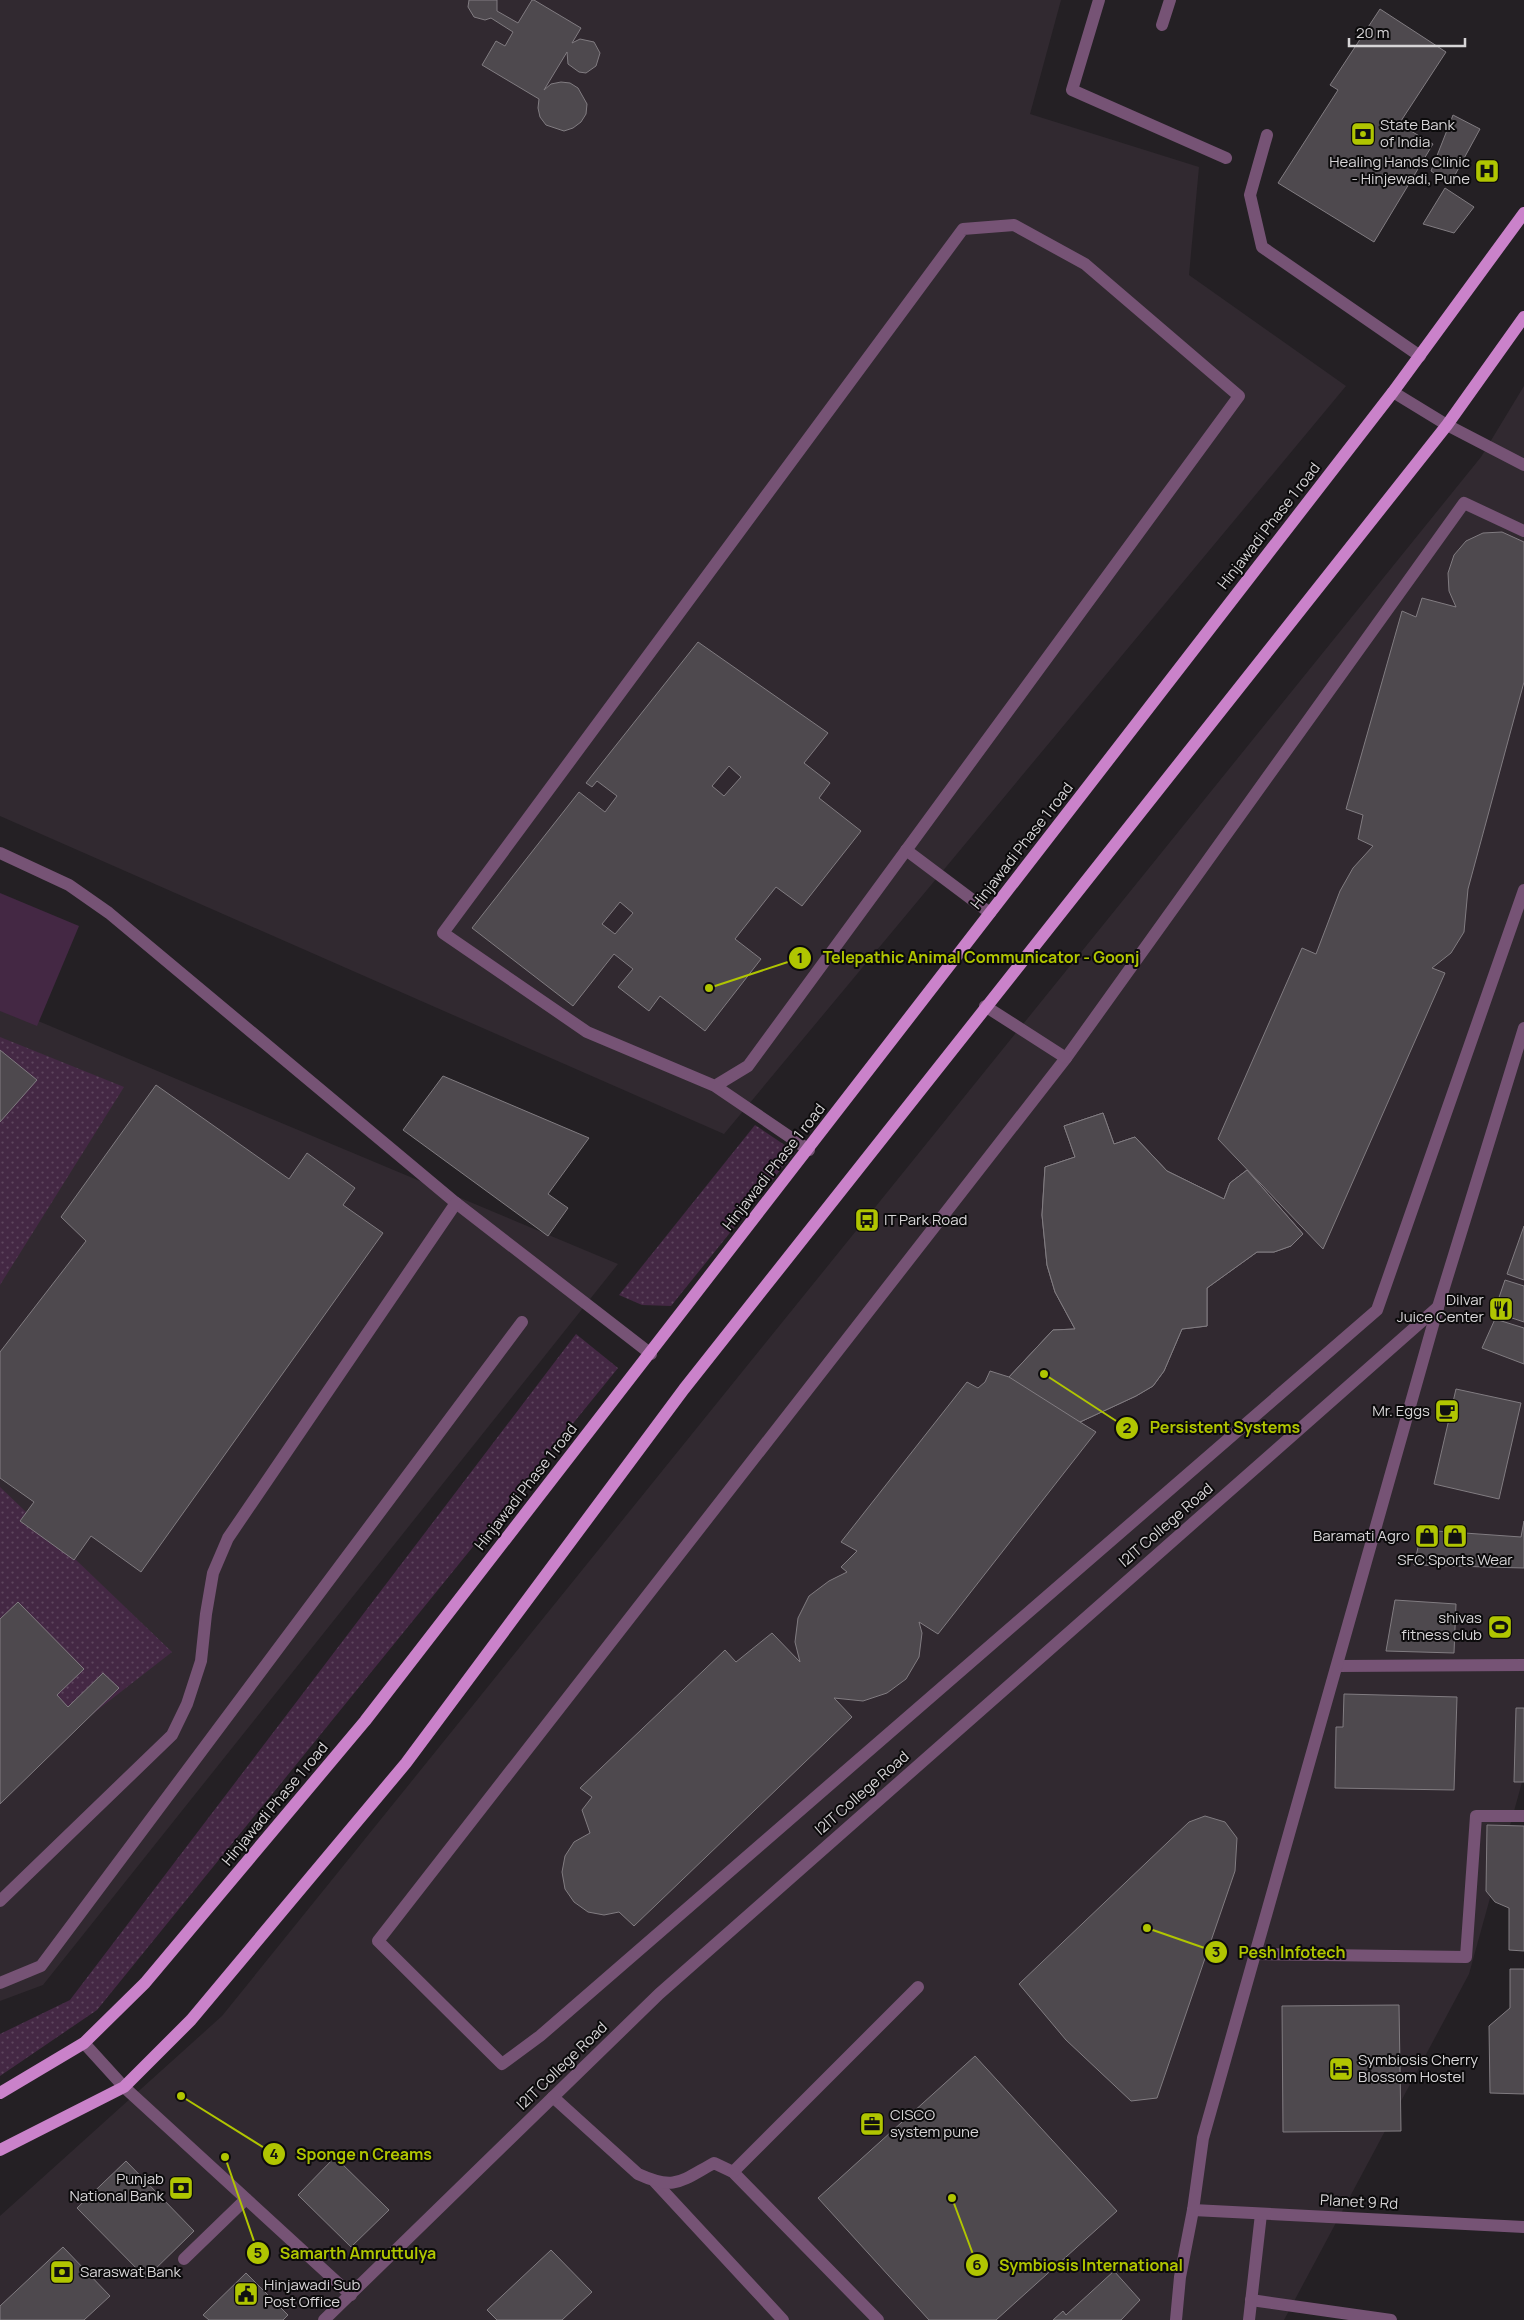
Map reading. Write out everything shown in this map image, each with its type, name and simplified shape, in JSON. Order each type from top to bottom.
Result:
[{"type":"main road","name":"Hinjawadi Phase 1 road","points":[[0,2093],[84,2042],[145,1983],[365,1721],[809,1150],[1393,392],[1524,213]]},
{"type":"main road","points":[[0,2150],[124,2086],[191,2020],[406,1763],[684,1389],[985,1006],[1447,425],[1524,317]]},
{"type":"street","points":[[1100,0],[1072,90],[1226,158]]},
{"type":"street","points":[[1162,25],[1170,0]]},
{"type":"street","points":[[1267,135],[1250,195],[1262,247],[1420,356]]},
{"type":"street","points":[[715,1086],[748,1066],[1239,396],[1085,264],[1014,225],[963,229],[443,933],[587,1032],[715,1086],[809,1150]]},
{"type":"street","points":[[1393,392],[1447,425],[1524,465]]},
{"type":"street","points":[[1524,532],[1464,503],[1066,1058],[378,1941],[502,2064],[540,2036],[1378,1310],[1524,890]]},
{"type":"street","points":[[906,850],[990,913]]},
{"type":"street","points":[[0,853],[70,885],[109,913],[456,1203],[651,1354]]},
{"type":"street","points":[[985,1006],[1066,1058]]},
{"type":"street","points":[[1176,2320],[1180,2276],[1193,2210],[1203,2138],[1438,1307],[1524,1028]]},
{"type":"street","points":[[0,1901],[172,1735],[187,1704],[201,1661],[212,1573],[228,1538],[456,1203]]},
{"type":"street","name":"I2IT College Road","points":[[324,2320],[659,1994],[1438,1307]]},
{"type":"street","points":[[0,1984],[41,1966],[522,1322]]},
{"type":"street","points":[[1337,1666],[1524,1665]]},
{"type":"street","points":[[1255,1954],[1466,1957],[1476,1816],[1524,1816]]},
{"type":"street","points":[[734,2172],[918,1987]]},
{"type":"street","points":[[84,2042],[124,2086],[351,2295]]},
{"type":"street","points":[[553,2097],[638,2174],[655,2182],[662,2184],[680,2182],[714,2163],[734,2172],[878,2320]]},
{"type":"street","points":[[655,2182],[783,2320]]},
{"type":"street","points":[[184,2259],[246,2199]]},
{"type":"street","name":"Planet 9 Rd","points":[[1193,2210],[1524,2226]]},
{"type":"street","points":[[1249,2320],[1261,2214]]},
{"type":"street","points":[[1251,2300],[1392,2320]]},
{"type":"shaded area","points":[[0,0],[1061,0],[1030,114],[1199,167],[1189,275],[1346,386],[724,1134],[0,816]]},
{"type":"shaded area","points":[[1524,386],[1524,1775],[1469,1974],[1284,2320],[0,2320],[0,2216],[222,2016],[1481,457]]},
{"type":"shaded area","points":[[0,893],[79,926],[37,1026],[0,1011]]},
{"type":"shaded area","points":[[0,1005],[618,1264],[43,1985],[0,2001]]},
{"type":"shaded area","points":[[0,1037],[124,1087],[0,1285]]},
{"type":"shaded area","points":[[755,1125],[795,1152],[671,1306],[642,1305],[619,1295]]},
{"type":"shaded area","points":[[576,1334],[618,1368],[97,2010],[0,2076],[0,2034],[70,2000]]},
{"type":"shaded area","points":[[0,1487],[172,1652],[0,1786]]},
{"type":"building","points":[[469,0],[497,0],[497,11],[518,23],[532,0],[534,0],[581,28],[572,43],[580,39],[594,42],[600,53],[596,66],[586,73],[579,72],[568,64],[567,52],[544,90],[551,84],[561,82],[570,83],[578,88],[587,104],[586,114],[581,122],[573,128],[564,131],[546,125],[540,117],[539,99],[482,65],[496,41],[505,46],[513,32],[491,18],[485,20],[474,17],[468,7]]},
{"type":"building","name":"State Bank of India","points":[[1380,9],[1446,52],[1399,124],[1433,144],[1374,242],[1278,183],[1338,90],[1330,85]]},
{"type":"building","name":"State Bank of India","points":[[1453,115],[1480,129],[1450,184],[1431,171]]},
{"type":"building","points":[[1445,188],[1474,207],[1454,233],[1423,224]]},
{"type":"building","points":[[1502,532],[1524,542],[1524,682],[1468,889],[1464,932],[1451,953],[1432,968],[1445,973],[1323,1249],[1218,1139],[1302,948],[1316,954],[1340,891],[1353,868],[1373,846],[1358,839],[1363,815],[1346,809],[1402,611],[1416,617],[1422,598],[1456,607],[1449,591],[1448,573],[1454,555],[1466,541],[1483,533]]},
{"type":"building","points":[[698,642],[828,733],[804,763],[830,783],[819,798],[861,831],[802,906],[776,887],[735,939],[761,959],[705,1031],[660,996],[649,1011],[618,987],[633,969],[614,954],[573,1006],[472,928],[579,792],[605,812],[617,796],[597,781],[592,787],[586,783]],"holes":[[[729,766],[741,777],[724,796],[712,786]],[[620,902],[633,913],[615,934],[602,924]]]},
{"type":"building","points":[[0,1050],[37,1080],[0,1122]]},
{"type":"building","points":[[443,1076],[589,1138],[548,1194],[568,1208],[548,1236],[403,1130]]},
{"type":"building","points":[[156,1085],[289,1179],[307,1153],[355,1188],[343,1205],[383,1233],[141,1572],[91,1536],[74,1560],[20,1521],[34,1502],[0,1478],[0,1352],[86,1241],[61,1217]]},
{"type":"building","points":[[1103,1113],[1114,1144],[1135,1137],[1167,1171],[1224,1199],[1230,1183],[1247,1170],[1303,1234],[1291,1246],[1274,1252],[1257,1252],[1207,1288],[1207,1326],[1182,1329],[1164,1371],[1153,1386],[1080,1422],[1096,1432],[938,1634],[919,1622],[922,1633],[919,1657],[906,1679],[887,1693],[863,1701],[834,1698],[852,1717],[634,1926],[619,1912],[604,1915],[588,1912],[574,1902],[565,1889],[562,1872],[565,1856],[574,1842],[590,1833],[582,1810],[592,1797],[580,1788],[725,1650],[736,1662],[772,1633],[800,1662],[795,1642],[798,1618],[809,1596],[829,1581],[847,1572],[841,1567],[857,1551],[841,1542],[967,1382],[978,1388],[985,1382],[990,1371],[1009,1377],[1053,1330],[1075,1329],[1055,1292],[1047,1265],[1042,1215],[1045,1167],[1075,1157],[1064,1126]]},
{"type":"building","points":[[1103,1113],[1114,1144],[1135,1137],[1167,1171],[1224,1199],[1230,1183],[1247,1170],[1303,1234],[1291,1246],[1274,1252],[1257,1252],[1207,1288],[1207,1326],[1182,1329],[1164,1371],[1153,1386],[1080,1422],[1009,1377],[1053,1330],[1075,1329],[1055,1292],[1047,1265],[1042,1215],[1045,1167],[1075,1157],[1064,1126]]},
{"type":"building","points":[[1524,1226],[1524,1280],[1507,1274]]},
{"type":"building","points":[[1505,1280],[1524,1286],[1524,1322],[1494,1312]]},
{"type":"building","points":[[1495,1319],[1524,1328],[1524,1364],[1482,1348]]},
{"type":"building","points":[[1456,1389],[1521,1403],[1499,1499],[1434,1484]]},
{"type":"building","points":[[1524,1521],[1524,1568],[1414,1565],[1422,1530],[1521,1537]]},
{"type":"building","points":[[1395,1600],[1456,1604],[1454,1653],[1386,1651]]},
{"type":"building","points":[[18,1602],[84,1669],[57,1695],[68,1707],[103,1673],[119,1688],[0,1804],[0,1619]]},
{"type":"building","points":[[1344,1694],[1457,1697],[1454,1790],[1335,1788],[1336,1727],[1343,1727]]},
{"type":"building","points":[[1516,1708],[1524,1708],[1524,1782],[1514,1782]]},
{"type":"building","points":[[1205,1816],[1225,1822],[1237,1838],[1235,1871],[1157,2098],[1131,2101],[1066,2040],[1019,1984],[1189,1822]]},
{"type":"building","points":[[1487,1825],[1524,1826],[1524,1951],[1509,1950],[1509,1908],[1495,1902],[1486,1891]]},
{"type":"building","points":[[1510,1969],[1524,1969],[1524,2094],[1490,2093],[1489,2026],[1510,2008]]},
{"type":"building","name":"Symbiosis Cherry Blossom Hostel","points":[[1399,2005],[1401,2131],[1283,2132],[1282,2006]]},
{"type":"building","points":[[975,2056],[1117,2211],[996,2320],[929,2320],[818,2198]]},
{"type":"building","points":[[335,2157],[389,2210],[351,2247],[298,2195]]},
{"type":"building","points":[[126,2161],[194,2231],[146,2278],[77,2208]]},
{"type":"building","name":"Saraswat Bank","points":[[63,2247],[110,2296],[84,2320],[0,2320],[0,2306]]},
{"type":"building","points":[[551,2250],[592,2292],[562,2320],[497,2320],[487,2310]]},
{"type":"building","points":[[1114,2271],[1140,2300],[1121,2320],[1053,2320],[1063,2311],[1066,2315]]},
{"type":"building","name":"Hinjawadi Sub Post Office","points":[[246,2273],[288,2315],[283,2320],[209,2320],[203,2315]]},
{"type":"place","name":"State Bank of India","points":[[1363,134]]},
{"type":"place","name":"Healing Hands Clinic - Hinjewadi, Pune","points":[[1487,171]]},
{"type":"place","name":"Telepathic Animal Communicator - Goonj","points":[[709,988]]},
{"type":"place","name":"IT Park Road","points":[[867,1220]]},
{"type":"place","name":"Dilvar Juice Center","points":[[1501,1309]]},
{"type":"place","name":"Persistent Systems","points":[[1044,1374]]},
{"type":"place","name":"Mr. Eggs","points":[[1447,1411]]},
{"type":"place","name":"Baramati Agro","points":[[1427,1536]]},
{"type":"place","name":"SFC Sports Wear","points":[[1455,1536]]},
{"type":"place","name":"shivas fitness club","points":[[1500,1627]]},
{"type":"place","name":"Pesh Infotech","points":[[1147,1928]]},
{"type":"place","name":"Symbiosis Cherry Blossom Hostel","points":[[1341,2069]]},
{"type":"place","name":"Sponge n Creams","points":[[181,2096]]},
{"type":"place","name":"CISCO system pune","points":[[872,2124]]},
{"type":"place","name":"Samarth Amruttulya","points":[[225,2157]]},
{"type":"place","name":"Punjab National Bank","points":[[181,2188]]},
{"type":"place","name":"Symbiosis International","points":[[952,2198]]},
{"type":"place","name":"Saraswat Bank","points":[[62,2272]]},
{"type":"place","name":"Hinjawadi Sub Post Office","points":[[246,2294]]}]
